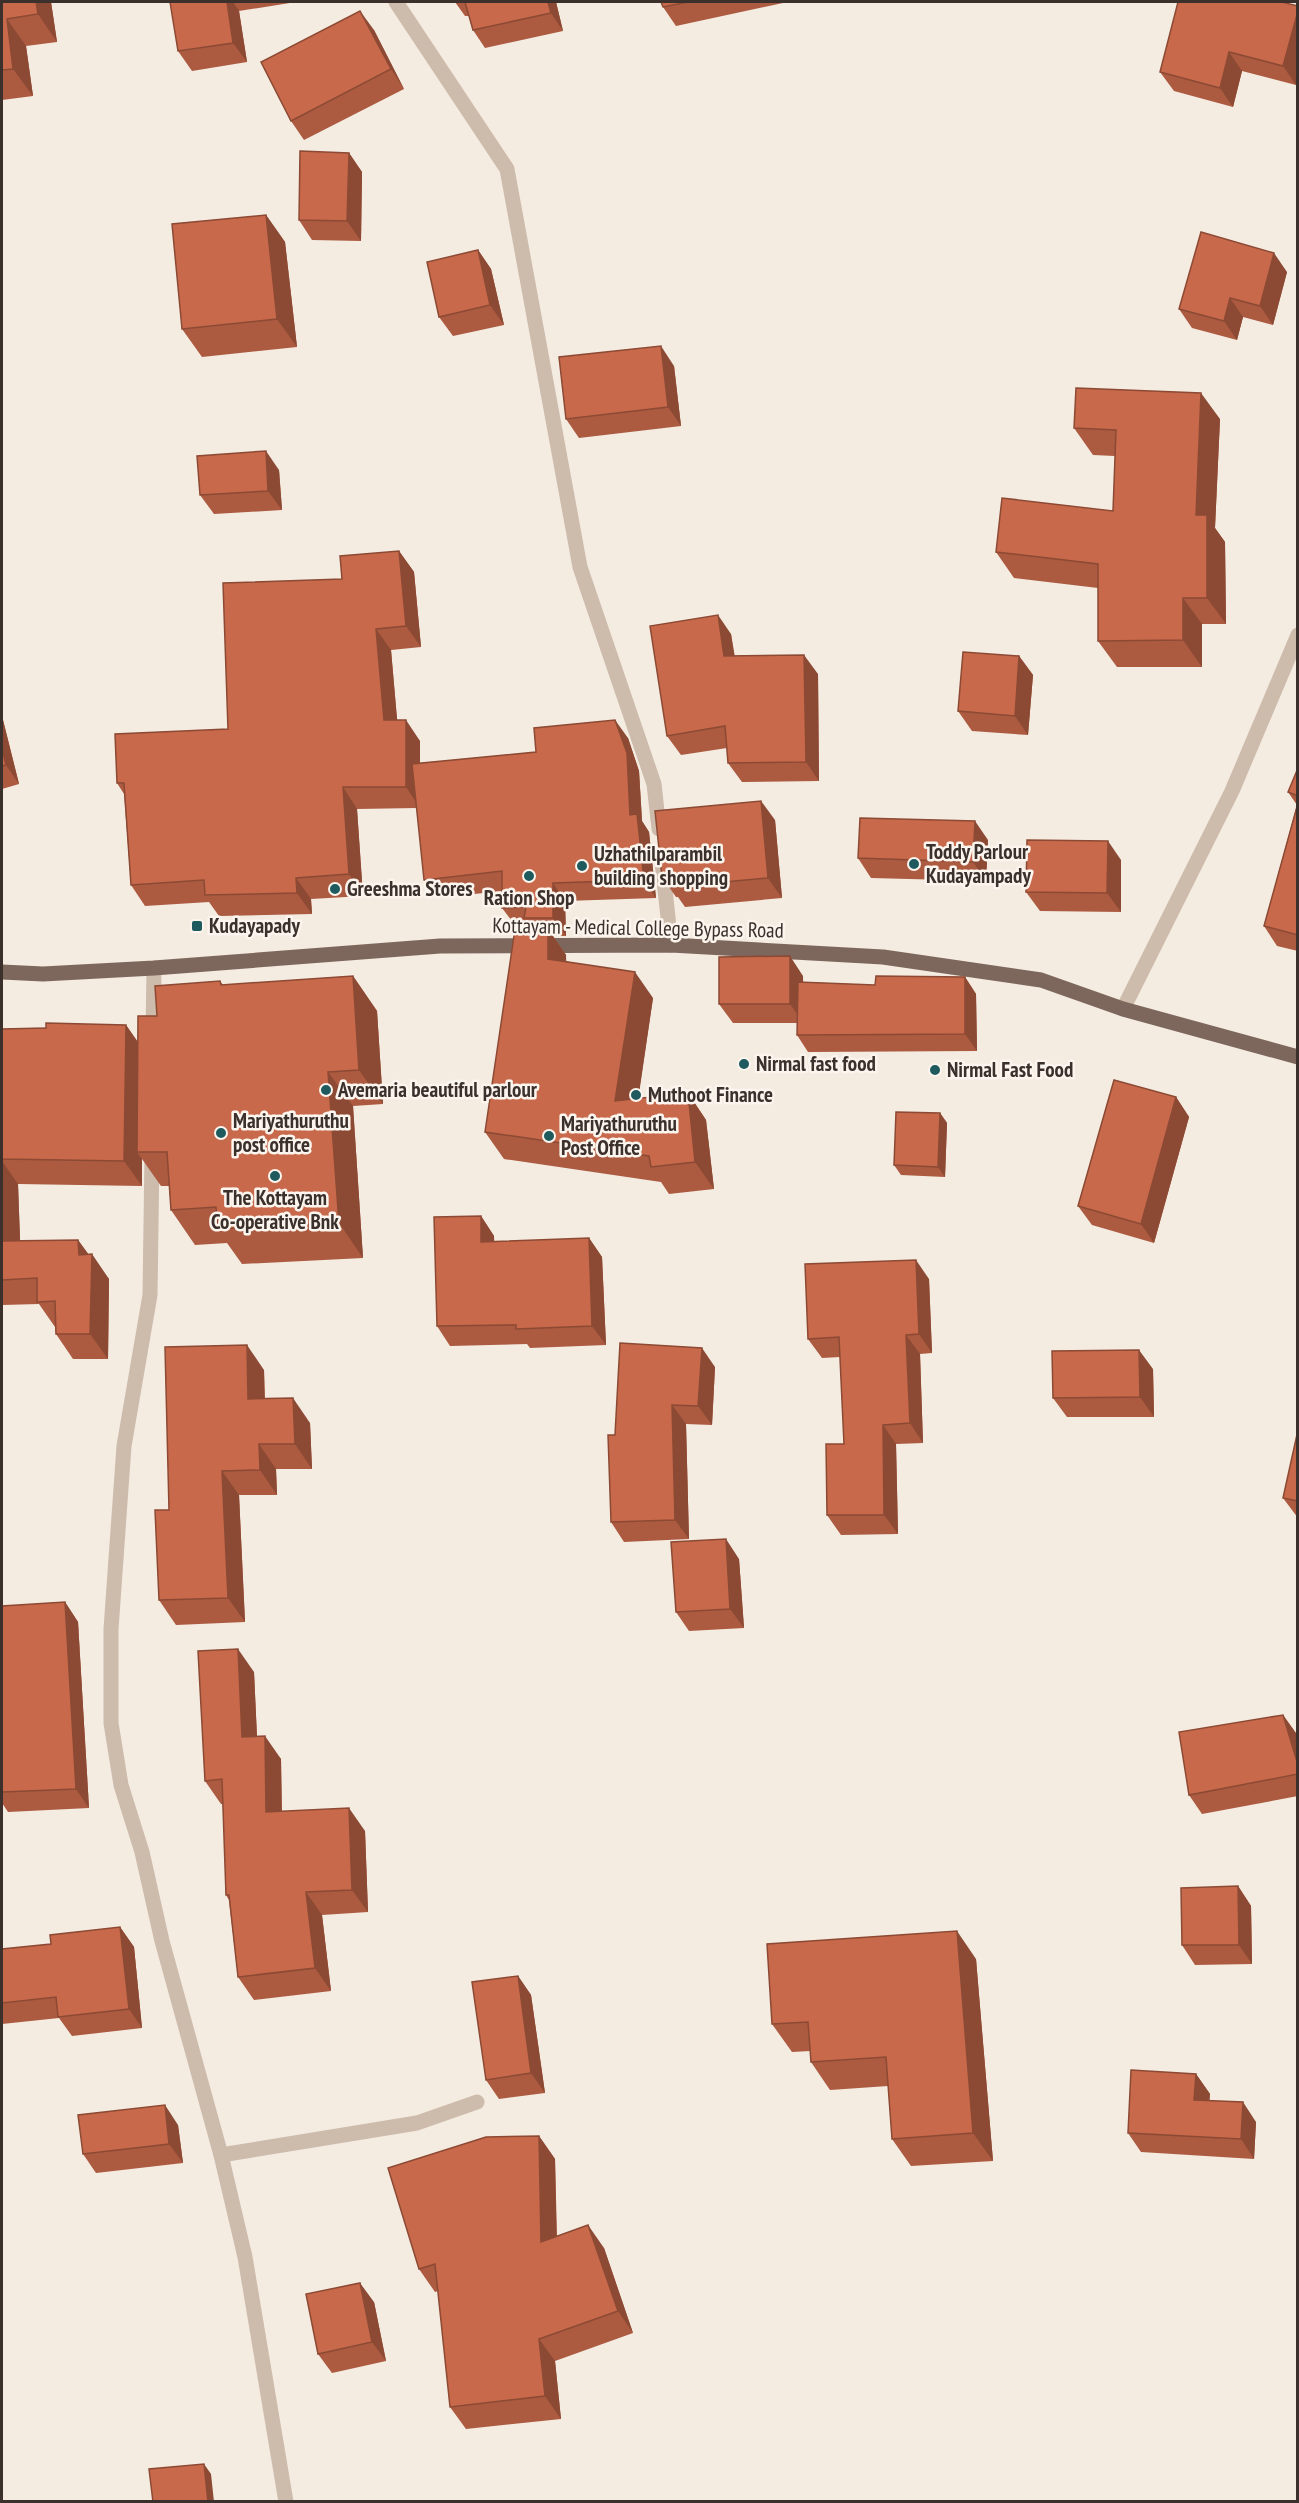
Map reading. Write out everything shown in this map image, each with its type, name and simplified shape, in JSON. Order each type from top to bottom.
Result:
[{"type":"main road","name":"Kottayam - Medical College Bypass Road","points":[[2,972],[43,974],[154,968],[440,946],[671,945],[883,957],[1041,980],[1123,1009],[1298,1057]]},
{"type":"street","points":[[396,2],[507,169],[580,567],[654,784],[671,945]]},
{"type":"street","points":[[1123,1009],[1232,791],[1298,635]]},
{"type":"street","points":[[153,1050],[154,968]]},
{"type":"street","points":[[152,1143],[150,1295],[124,1446],[111,1629],[111,1723],[121,1785],[142,1852],[162,1941],[221,2155],[245,2257],[286,2502]]},
{"type":"street","points":[[221,2155],[417,2123],[477,2102]]},
{"type":"building","points":[[2,2],[36,2],[38,14],[7,19],[13,69],[2,70]]},
{"type":"building","points":[[170,2],[227,2],[233,43],[178,51]]},
{"type":"building","points":[[465,2],[548,2],[551,13],[473,30]]},
{"type":"building","points":[[661,2],[688,2],[663,7]]},
{"type":"building","points":[[1178,2],[1282,2],[1298,6],[1283,66],[1229,52],[1220,88],[1160,72]]},
{"type":"building","points":[[360,11],[391,69],[291,121],[261,62]]},
{"type":"building","points":[[300,151],[349,153],[347,221],[299,220]]},
{"type":"building","points":[[266,215],[277,319],[182,329],[172,224]]},
{"type":"building","points":[[1201,232],[1274,253],[1260,306],[1230,298],[1224,321],[1179,309]]},
{"type":"building","points":[[478,250],[490,305],[439,317],[427,262]]},
{"type":"building","points":[[661,346],[668,407],[566,419],[559,357]]},
{"type":"building","points":[[1076,388],[1201,393],[1196,515],[1207,515],[1207,598],[1183,598],[1183,640],[1098,641],[1098,564],[996,552],[1002,498],[1113,511],[1116,430],[1074,428]]},
{"type":"building","points":[[266,451],[268,491],[200,495],[197,456]]},
{"type":"building","points":[[399,551],[406,626],[376,629],[384,720],[406,720],[406,787],[343,787],[349,874],[296,878],[297,893],[205,895],[204,880],[131,885],[124,783],[117,783],[115,734],[228,729],[223,583],[342,579],[340,556]]},
{"type":"building","points":[[718,615],[724,656],[804,655],[806,762],[728,763],[725,726],[667,736],[650,626]]},
{"type":"building","points":[[963,652],[1019,656],[1015,716],[958,711]]},
{"type":"building","points":[[615,720],[627,753],[630,815],[637,814],[644,880],[553,883],[553,918],[524,918],[526,907],[502,908],[502,871],[424,880],[412,764],[536,752],[534,728]]},
{"type":"building","points":[[2,749],[6,765],[2,766]]},
{"type":"building","points":[[1298,768],[1298,796],[1288,792]]},
{"type":"building","points":[[761,801],[768,878],[671,887],[670,877],[662,877],[655,811]]},
{"type":"building","points":[[1298,803],[1298,935],[1264,926]]},
{"type":"building","points":[[860,818],[975,821],[973,862],[858,858]]},
{"type":"building","points":[[1027,840],[1108,841],[1107,893],[1026,892]]},
{"type":"building","points":[[515,929],[548,929],[548,959],[635,972],[615,1101],[688,1093],[695,1162],[651,1167],[649,1156],[485,1132]]},
{"type":"building","points":[[790,956],[790,1004],[719,1004],[719,957]]},
{"type":"building","points":[[353,976],[359,1070],[328,1072],[339,1223],[218,1229],[216,1207],[171,1210],[167,1152],[137,1152],[138,1016],[157,1016],[155,986],[220,981],[221,985]]},
{"type":"building","points":[[876,976],[965,977],[965,1034],[797,1035],[798,982],[875,985]]},
{"type":"building","points":[[46,1023],[126,1025],[124,1161],[2,1159],[2,1029],[46,1028]]},
{"type":"building","points":[[1114,1080],[1176,1097],[1141,1224],[1078,1206]]},
{"type":"building","points":[[896,1112],[940,1113],[938,1167],[894,1165]]},
{"type":"building","points":[[2,1192],[3,1241],[78,1240],[79,1255],[92,1254],[90,1334],[56,1334],[55,1301],[37,1302],[37,1278],[2,1280]]},
{"type":"building","points":[[481,1216],[481,1242],[589,1238],[592,1326],[516,1329],[516,1325],[437,1326],[434,1217]]},
{"type":"building","points":[[916,1260],[919,1334],[906,1335],[910,1423],[883,1425],[884,1515],[827,1515],[826,1444],[844,1444],[839,1337],[808,1339],[805,1264]]},
{"type":"building","points":[[620,1343],[702,1348],[698,1406],[672,1405],[675,1520],[611,1522],[608,1435],[615,1435]]},
{"type":"building","points":[[247,1345],[248,1399],[293,1398],[295,1444],[259,1444],[260,1470],[222,1471],[228,1598],[159,1600],[155,1510],[169,1510],[165,1347]]},
{"type":"building","points":[[1139,1350],[1140,1397],[1053,1398],[1052,1351]]},
{"type":"building","points":[[1298,1430],[1298,1501],[1283,1498]]},
{"type":"building","points":[[726,1539],[730,1609],[676,1612],[671,1542]]},
{"type":"building","points":[[65,1602],[76,1789],[2,1792],[2,1606]]},
{"type":"building","points":[[238,1649],[242,1737],[265,1736],[266,1812],[349,1808],[352,1890],[306,1892],[315,1968],[238,1977],[229,1895],[226,1895],[222,1779],[205,1781],[198,1651]]},
{"type":"building","points":[[1283,1715],[1298,1765],[1298,1774],[1189,1795],[1179,1732]]},
{"type":"building","points":[[1238,1886],[1239,1945],[1182,1945],[1181,1888]]},
{"type":"building","points":[[120,1927],[129,2009],[58,2017],[56,1997],[2,2003],[2,1949],[51,1944],[50,1935]]},
{"type":"building","points":[[957,1931],[973,2133],[892,2139],[886,2057],[811,2062],[808,2022],[772,2024],[767,1944]]},
{"type":"building","points":[[518,1976],[531,2073],[486,2080],[472,1982]]},
{"type":"building","points":[[1131,2070],[1196,2074],[1194,2100],[1243,2102],[1241,2139],[1128,2133]]},
{"type":"building","points":[[165,2105],[169,2144],[83,2154],[78,2115]]},
{"type":"building","points":[[539,2136],[541,2242],[588,2225],[618,2311],[539,2339],[545,2396],[450,2407],[435,2264],[419,2269],[388,2168],[486,2137]]},
{"type":"building","points":[[360,2283],[372,2342],[318,2354],[306,2294]]},
{"type":"building","points":[[204,2464],[208,2502],[153,2502],[149,2469]]},
{"type":"place","name":"Toddy Parlour Kudayampady","points":[[914,864]]},
{"type":"place","name":"Uzhathilparambil building shopping","points":[[582,866]]},
{"type":"place","name":"Ration Shop","points":[[529,876]]},
{"type":"place","name":"Greeshma Stores","points":[[335,889]]},
{"type":"place","name":"Kudayapady","points":[[197,926]]},
{"type":"place","name":"Nirmal fast food","points":[[744,1064]]},
{"type":"place","name":"Nirmal Fast Food","points":[[935,1070]]},
{"type":"place","name":"Avemaria beautiful parlour","points":[[326,1090]]},
{"type":"place","name":"Muthoot Finance","points":[[636,1095]]},
{"type":"place","name":"Mariyathuruthu post office","points":[[221,1133]]},
{"type":"place","name":"Mariyathuruthu Post Office","points":[[549,1136]]},
{"type":"place","name":"The Kottayam Co-operative Bnk","points":[[275,1176]]}]
